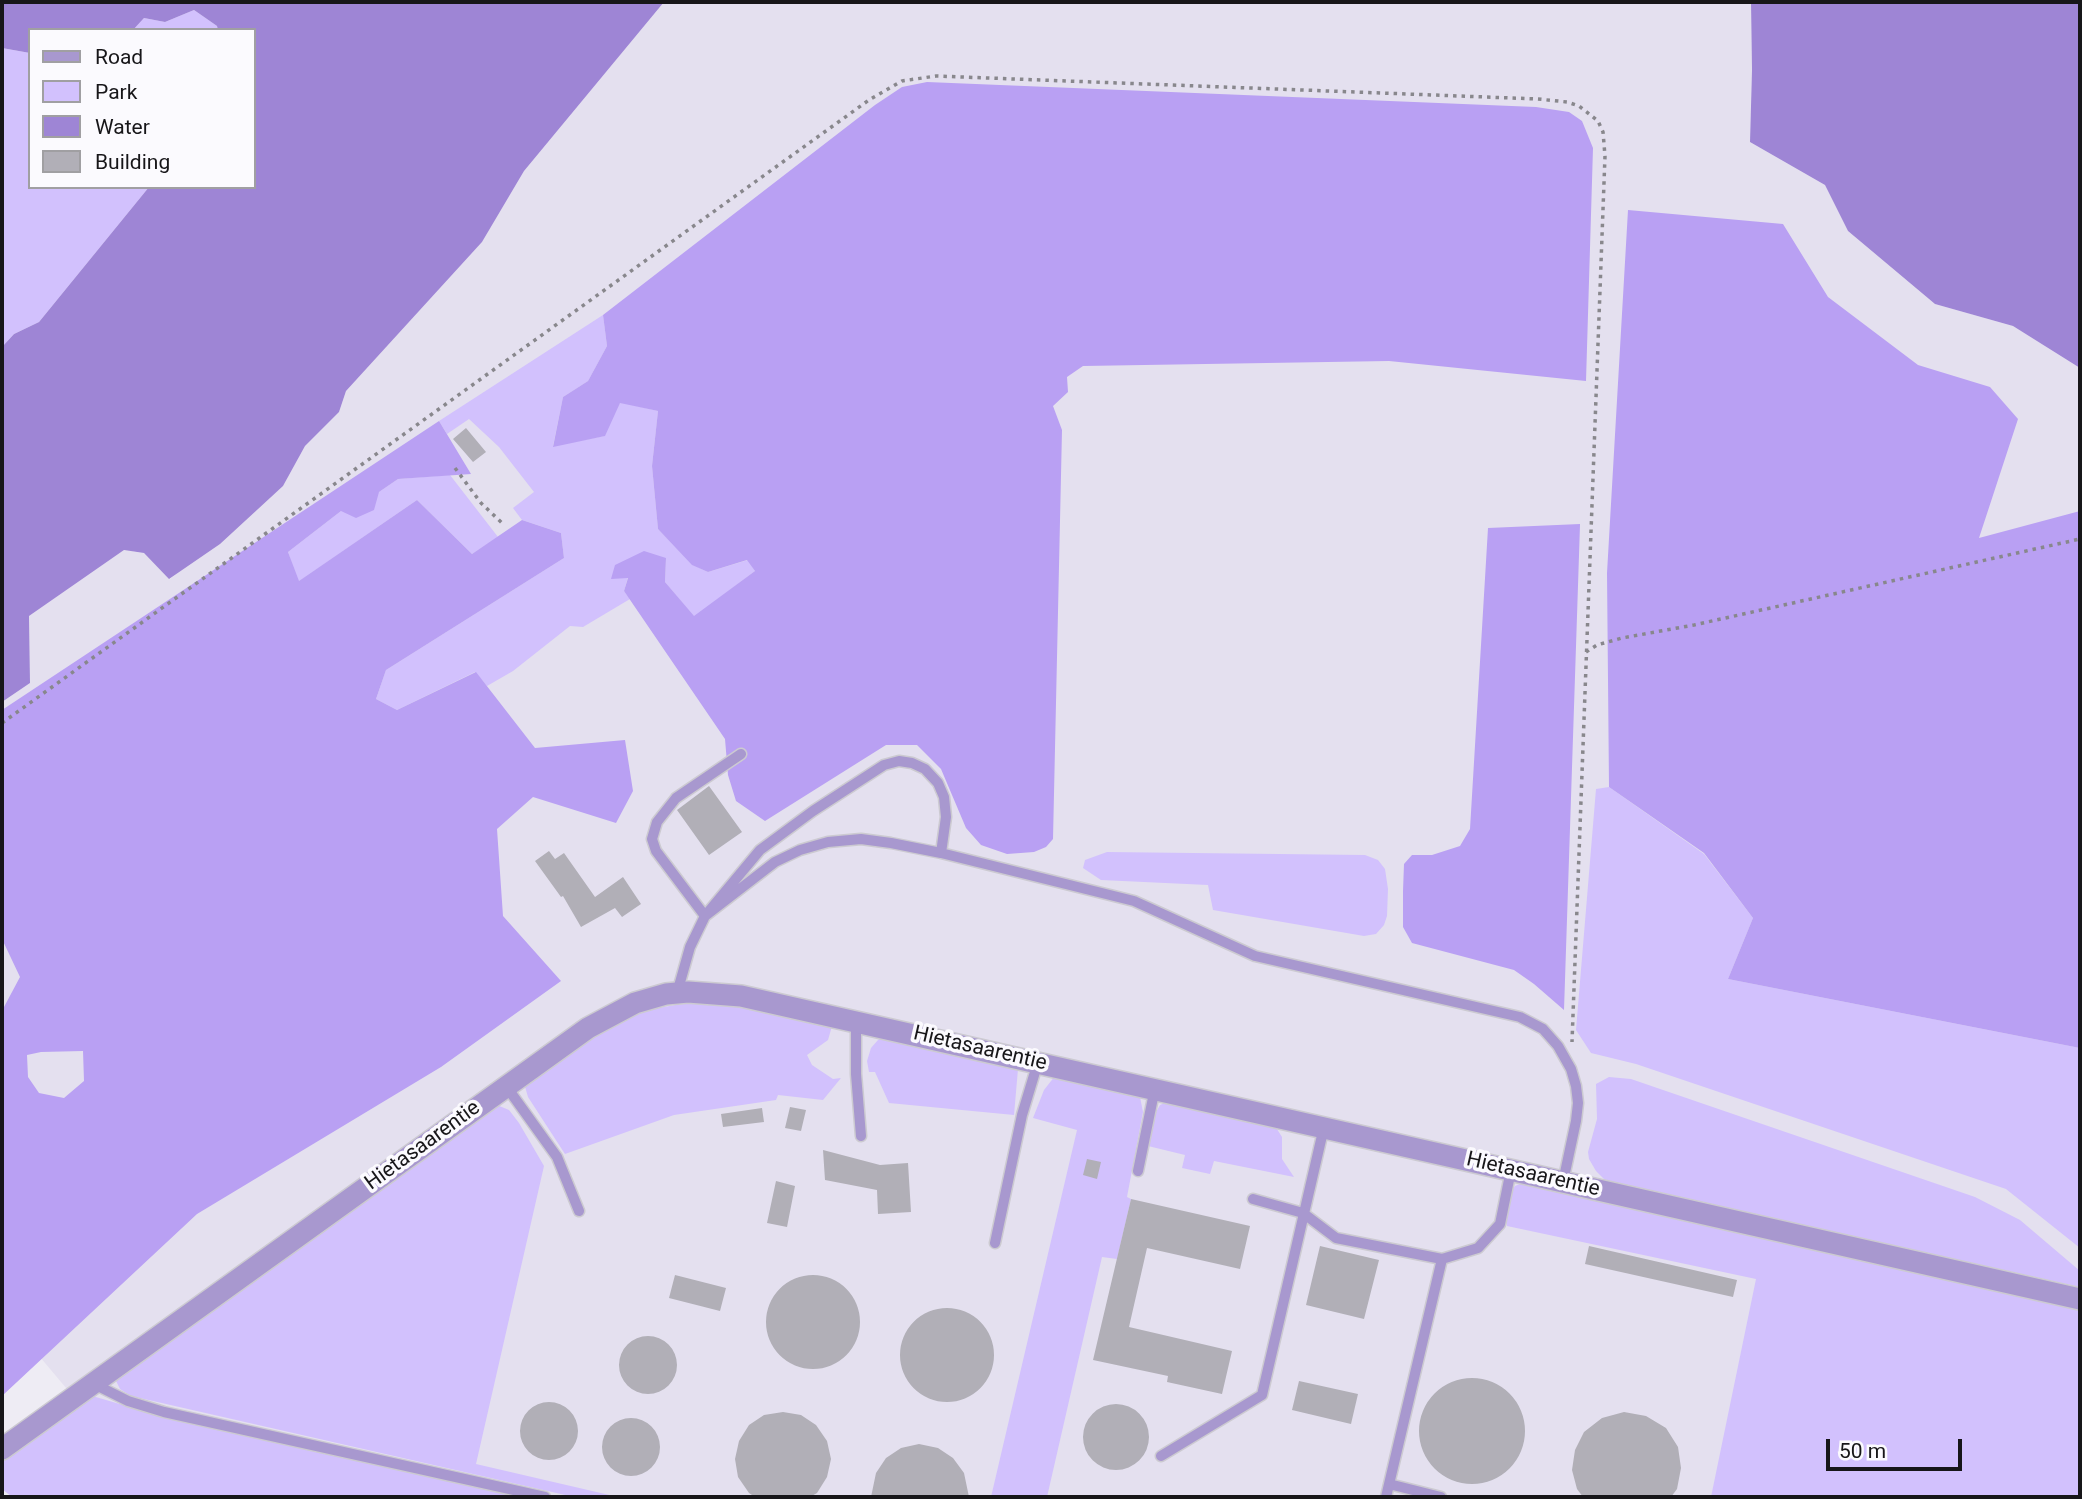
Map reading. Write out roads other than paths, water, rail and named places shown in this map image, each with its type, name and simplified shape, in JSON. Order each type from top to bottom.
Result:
[{"type":"street","name":"Hietasaarentie","points":[[2,1449],[606,1017],[645,999],[677,993],[709,992],[741,996],[856,1021],[2080,1299]]},
{"type":"lane","points":[[705,916],[656,851],[652,839],[657,822],[676,798],[741,754]]},
{"type":"lane","points":[[677,993],[690,947],[705,916],[760,850],[864,776],[884,765],[899,761],[912,763],[925,769],[938,783],[944,797],[946,817],[941,853]]},
{"type":"lane","points":[[705,916],[775,862],[800,850],[828,842],[861,839],[941,853],[1134,901],[1255,956],[1520,1017],[1543,1029],[1558,1046],[1571,1069],[1578,1103],[1563,1182]]},
{"type":"lane","points":[[856,1021],[856,1074],[861,1136]]},
{"type":"lane","points":[[995,1243],[1022,1115],[1038,1062]]},
{"type":"lane","points":[[506,1086],[557,1157],[579,1211]]},
{"type":"lane","points":[[1138,1171],[1154,1088]]},
{"type":"lane","points":[[1161,1456],[1262,1395],[1324,1127]]},
{"type":"lane","points":[[1253,1199],[1303,1213],[1336,1238],[1442,1259],[1478,1248],[1500,1224],[1511,1170]]},
{"type":"lane","points":[[1386,1497],[1442,1259]]},
{"type":"lane","points":[[94,1384],[128,1401],[164,1412],[545,1497]]},
{"type":"lane","points":[[1389,1484],[1441,1497]]},
{"type":"water","points":[[2,2],[664,2],[524,171],[482,242],[346,391],[339,412],[305,446],[283,486],[220,544],[169,579],[144,553],[124,550],[29,616],[30,683],[2,702],[2,347],[14,334],[39,322],[147,189],[256,189],[256,28],[218,28],[194,10],[165,22],[144,18],[135,28],[28,28],[28,53],[2,48]]},
{"type":"water","points":[[1751,2],[2080,2],[2080,368],[2013,326],[1935,304],[1848,231],[1825,185],[1750,142]]}]
